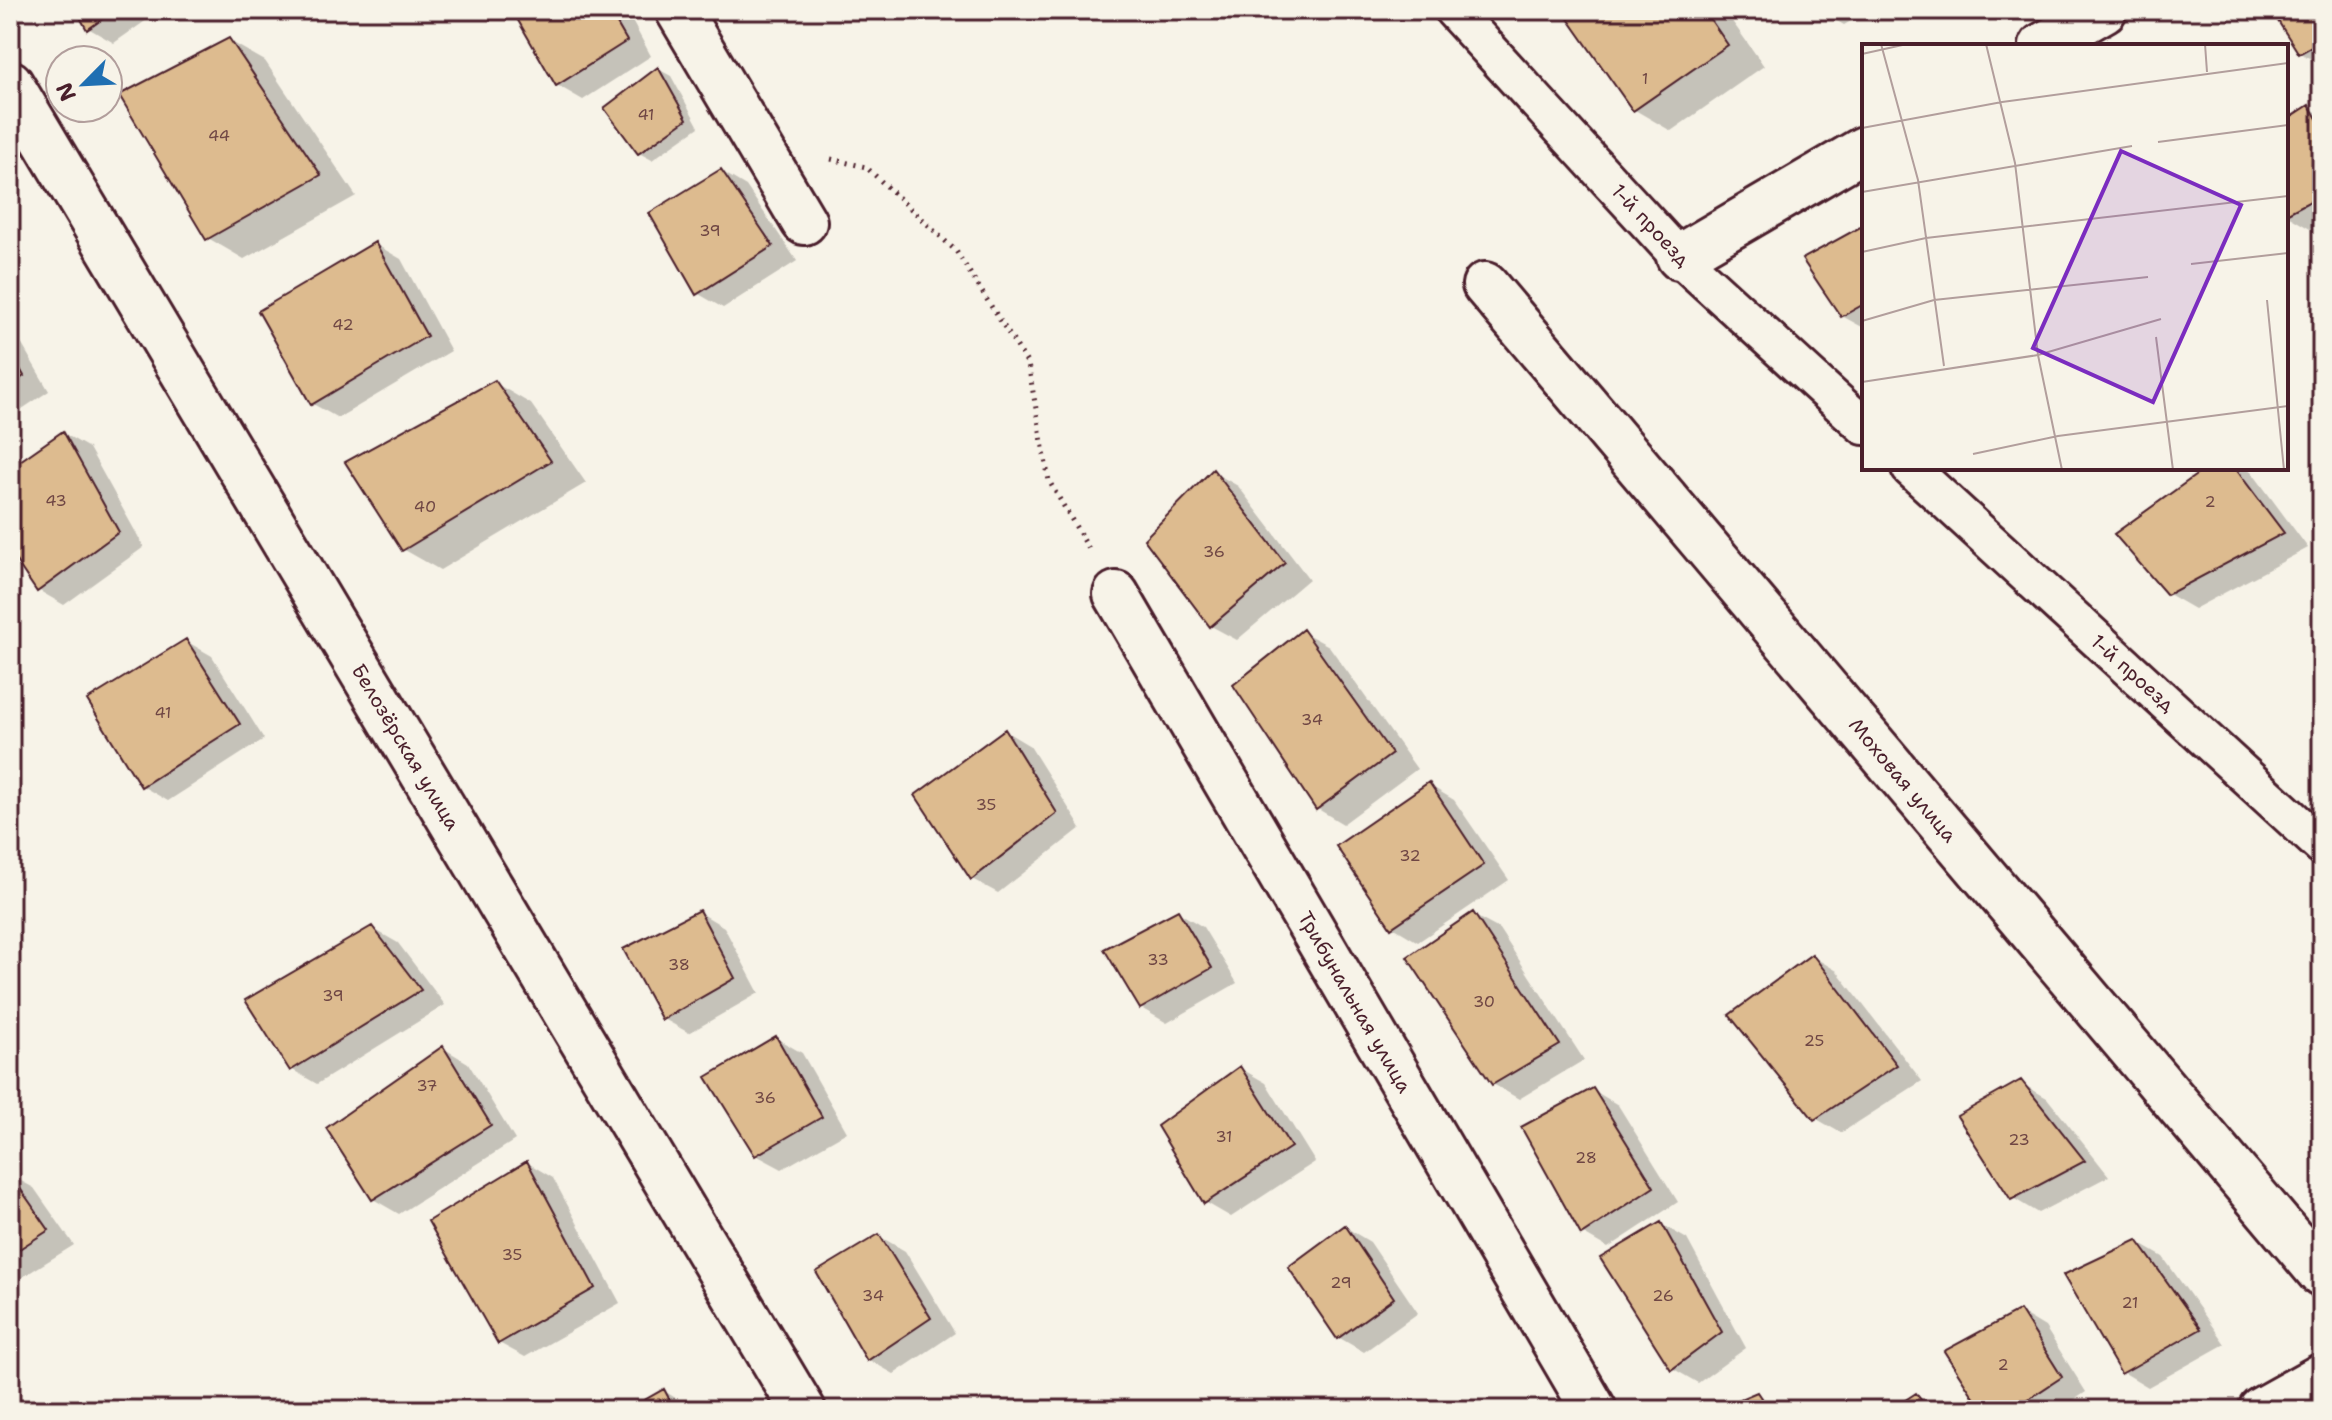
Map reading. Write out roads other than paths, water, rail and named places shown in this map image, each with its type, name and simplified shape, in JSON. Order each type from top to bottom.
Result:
[{"type":"street","points":[[678,10],[804,222]]},
{"type":"street","points":[[2045,44],[2104,10]]},
{"type":"street","name":"Белозёрская улица","points":[[10,83],[803,1410]]},
{"type":"street","points":[[1679,257],[1862,150]]},
{"type":"street","name":"Моховая улица","points":[[1485,285],[2322,1275]]},
{"type":"street","name":"Трибунальная улица","points":[[1116,594],[1594,1410]]},
{"type":"street","points":[[2261,1410],[2322,1376]]},
{"type":"lane","name":"1-й проезд","points":[[1453,10],[1679,257],[1862,424]]},
{"type":"lane","name":"1-й проезд","points":[[1912,470],[2322,846]]}]
